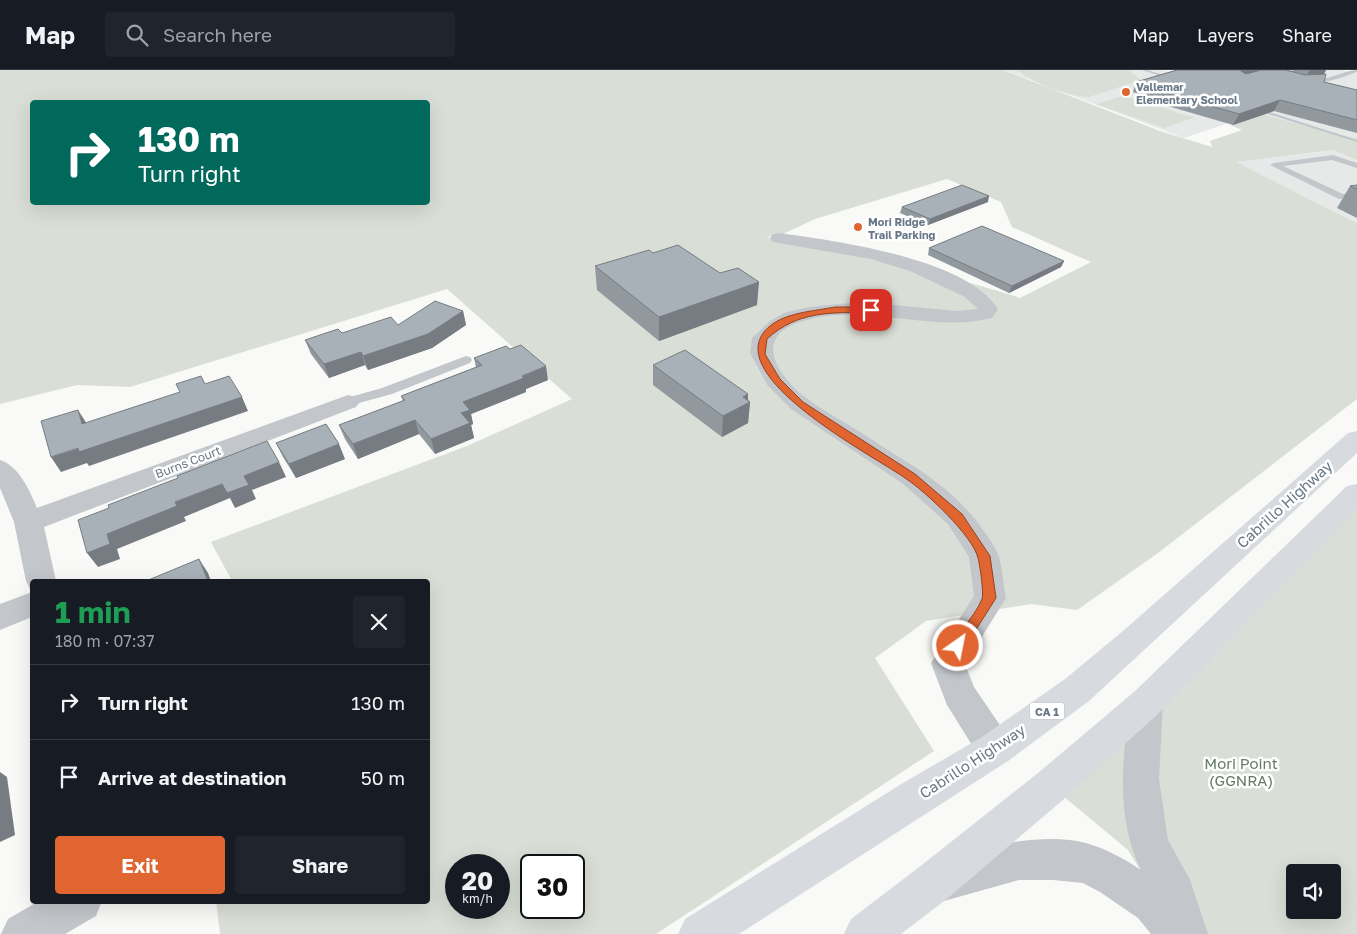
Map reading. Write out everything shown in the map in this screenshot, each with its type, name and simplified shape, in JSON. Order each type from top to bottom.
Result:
[{"type":"highway","name":"Cabrillo Highway","points":[[700,934],[917,796],[995,749],[1077,690],[1357,439]]},
{"type":"highway","points":[[866,934],[933,883],[1051,786],[1146,703],[1357,494]]},
{"type":"street","points":[[780,238],[865,252],[907,263],[939,274],[982,299],[988,309],[985,314],[971,318],[889,310],[835,310],[795,317],[777,325],[762,338],[761,354],[776,381],[800,404],[911,476],[958,517],[984,556],[990,598],[948,663],[959,694],[995,749]]},
{"type":"street","name":"Burns Court","points":[[29,522],[348,402]]},
{"type":"street","points":[[0,469],[11,481],[29,522],[41,579]]},
{"type":"street","points":[[0,617],[30,605]]},
{"type":"street","points":[[1146,703],[1140,779],[1149,844],[1175,895],[1186,934]]},
{"type":"street","points":[[933,883],[1019,860],[1053,860],[1084,864],[1115,877],[1153,903],[1178,934]]},
{"type":"street","points":[[22,934],[76,904]]},
{"type":"lane","points":[[1294,70],[1281,73],[1282,76],[1308,83],[1322,82],[1357,70]]},
{"type":"lane","points":[[1343,75],[1357,78]]},
{"type":"lane","points":[[1357,166],[1333,157],[1274,165],[1342,197],[1357,195]]},
{"type":"lane","points":[[348,402],[387,391],[466,360]]},
{"type":"shaded area","points":[[1004,70],[1162,70],[1208,83],[1247,70],[1342,70],[1357,73],[1357,140],[1258,113],[1184,138]]},
{"type":"shaded area","points":[[1334,150],[1357,160],[1357,223],[1235,162]]},
{"type":"green space","points":[[0,70],[1003,70],[1160,131],[1212,147],[1210,141],[1242,130],[1230,125],[1258,113],[1357,139],[1357,160],[1333,150],[1236,162],[1357,223],[1357,399],[1158,553],[1077,610],[1031,604],[926,621],[875,658],[934,751],[656,934],[220,934],[216,904],[430,904],[430,579],[231,579],[211,542],[467,446],[572,399],[447,289],[130,387],[77,385],[0,404]],"holes":[[[947,179],[1001,202],[1012,227],[1091,262],[1020,298],[926,272],[766,237],[783,234],[815,219]]]},
{"type":"green space","points":[[1016,70],[1128,70],[1141,80],[1089,97],[1051,88]]},
{"type":"green space","points":[[1123,96],[1175,113],[1195,117],[1164,128],[1096,104]]},
{"type":"green space","name":"Mori Point (GGNRA)","points":[[1357,493],[1357,934],[1180,934],[1128,850],[1051,786]]},
{"type":"building","points":[[1177,70],[1241,70],[1246,74],[1261,70],[1286,70],[1305,75],[1326,74],[1324,82],[1357,90],[1357,120],[1280,100],[1239,114],[1141,86],[1147,85],[1136,82]]},
{"type":"building","points":[[962,185],[989,196],[930,219],[902,207]]},
{"type":"building","points":[[982,226],[1064,261],[1012,286],[929,248]]},
{"type":"building","points":[[678,245],[720,273],[738,268],[759,282],[659,317],[595,266],[649,250],[653,253]]},
{"type":"building","points":[[435,301],[463,311],[428,334],[363,356],[361,352],[324,364],[305,340],[338,329],[342,333],[391,317],[398,325]]},
{"type":"building","points":[[521,345],[546,366],[522,376],[524,378],[463,402],[470,410],[461,413],[470,423],[431,439],[415,420],[353,444],[339,425],[405,400],[401,396],[482,365],[474,358],[506,346],[510,349]]},
{"type":"building","points":[[685,350],[748,394],[743,397],[750,402],[723,416],[653,365]]},
{"type":"building","points":[[201,376],[205,384],[229,376],[242,397],[79,452],[78,448],[51,457],[41,421],[78,410],[82,424],[180,392],[176,384]]},
{"type":"building","points":[[326,424],[339,444],[289,464],[276,443]]},
{"type":"building","points":[[267,441],[279,462],[244,476],[249,485],[227,493],[222,484],[175,502],[177,506],[107,534],[110,544],[87,553],[78,520],[109,508],[108,505],[178,478],[177,476]]},
{"type":"building","points":[[199,559],[207,579],[151,579]]},
{"type":"waterway","points":[[1144,70],[1168,77]]},
{"type":"waterway","points":[[1266,112],[1357,141]]},
{"type":"place","name":"Vallemar Elementary School","points":[[1126,92]]},
{"type":"place","name":"Mori Ridge Trail Parking","points":[[858,227]]},
{"type":"route","points":[[871,310],[835,310],[795,317],[777,325],[762,338],[761,354],[776,381],[800,404],[911,476],[958,517],[984,556],[990,598],[958,646]]}]
